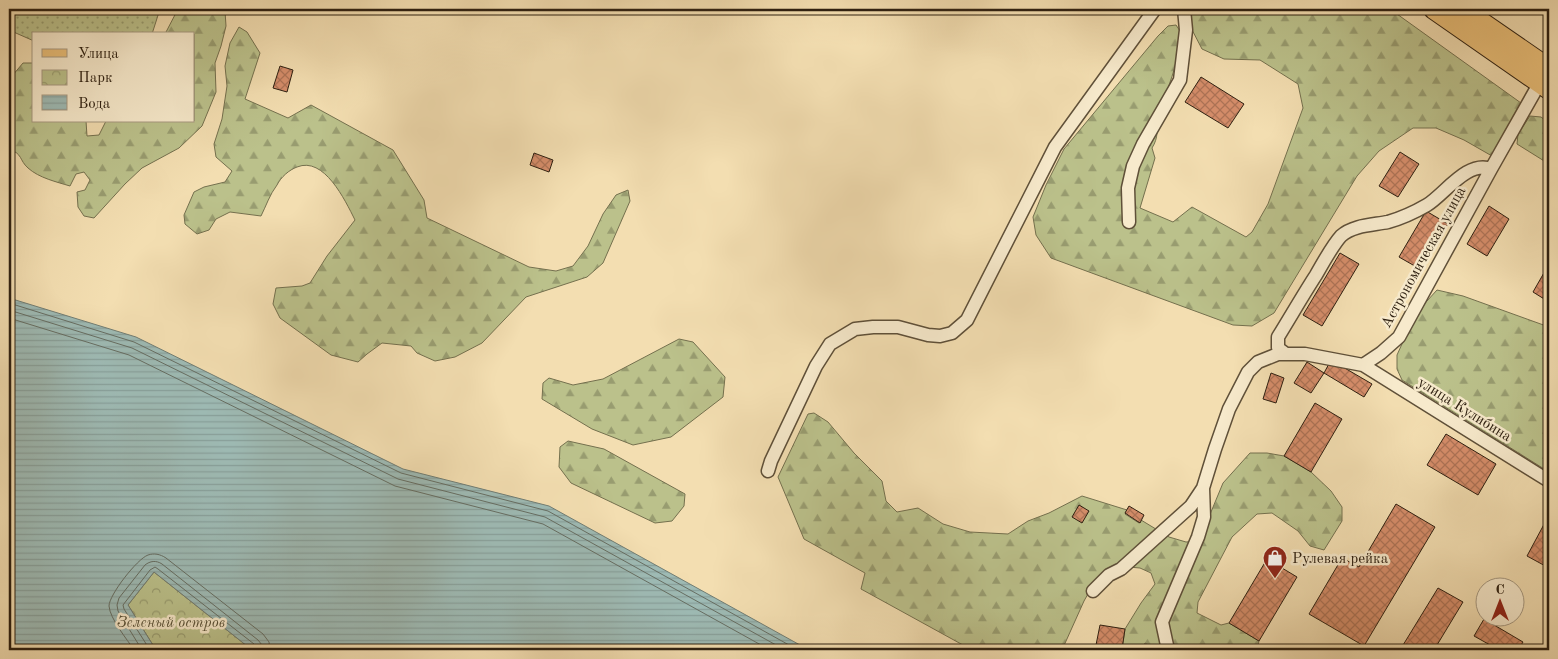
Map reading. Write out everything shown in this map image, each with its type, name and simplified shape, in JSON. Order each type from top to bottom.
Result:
[{"type":"main road","points":[[1434,9],[1547,78]]},
{"type":"main road","points":[[1462,9],[1547,78]]},
{"type":"street","points":[[768,471],[816,366],[830,344],[855,329],[873,327],[898,327],[928,335],[940,336],[952,332],[967,320],[1055,147],[1155,9]]},
{"type":"street","points":[[1130,222],[1128,188],[1133,166],[1143,144],[1180,80],[1186,30],[1184,9]]},
{"type":"street","name":"Астрономическая улица","points":[[1363,365],[1381,353],[1399,337],[1490,169],[1547,78]]},
{"type":"street","points":[[1286,354],[1278,348],[1278,337],[1323,262],[1342,236],[1354,229],[1389,222],[1405,216],[1428,204],[1460,177],[1477,167],[1490,169]]},
{"type":"street","points":[[1093,591],[1109,575],[1121,569],[1191,506],[1203,488],[1229,408],[1248,372],[1258,362],[1278,354],[1305,354],[1363,365]]},
{"type":"street","name":"улица Кулибина","points":[[1363,365],[1549,481]]},
{"type":"street","points":[[1168,650],[1162,622],[1198,537],[1204,517],[1203,488]]},
{"type":"green space","points":[[9,9],[160,9],[153,32],[32,32],[32,40],[9,30]]},
{"type":"green space","points":[[178,9],[221,9],[225,11],[226,26],[215,63],[216,92],[202,126],[179,148],[142,168],[94,218],[84,216],[78,207],[77,192],[85,190],[90,180],[84,172],[76,174],[70,186],[60,183],[32,171],[25,165],[17,153],[9,149],[9,84],[12,76],[23,63],[32,63],[32,122],[86,122],[87,136],[99,135],[106,122],[195,122],[195,32],[166,32]]},
{"type":"green space","points":[[1187,9],[1390,9],[1521,103],[1492,156],[1464,140],[1436,128],[1413,128],[1379,151],[1357,176],[1274,313],[1252,326],[1233,325],[1051,258],[1036,235],[1033,217],[1064,149],[1158,36],[1168,26],[1176,25],[1182,34],[1180,45],[1159,118],[1152,148],[1155,158],[1140,208],[1173,222],[1192,207],[1246,237],[1252,232],[1268,204],[1303,108],[1298,84],[1260,60],[1224,59],[1202,49],[1189,24]]},
{"type":"green space","points":[[239,27],[247,32],[260,53],[245,99],[288,118],[311,105],[393,150],[424,200],[427,218],[529,267],[556,271],[573,266],[588,246],[603,214],[616,195],[628,190],[630,201],[603,263],[587,277],[526,297],[482,343],[455,357],[435,361],[417,353],[411,346],[382,343],[358,362],[331,355],[280,318],[273,304],[276,288],[302,286],[310,283],[327,256],[355,220],[346,202],[325,174],[307,165],[291,170],[279,182],[261,216],[230,212],[216,219],[209,230],[197,234],[185,224],[184,215],[194,192],[204,187],[225,182],[232,171],[216,157],[214,144],[222,119],[227,86],[225,66],[230,43]]},
{"type":"green space","points":[[1530,116],[1541,117],[1549,123],[1549,164],[1517,144],[1518,134]]},
{"type":"green space","points":[[1437,290],[1463,296],[1549,327],[1549,472],[1402,380],[1397,369],[1397,355],[1416,313]]},
{"type":"green space","points":[[679,339],[693,342],[725,377],[723,397],[671,437],[633,445],[592,429],[542,399],[543,383],[549,378],[573,385],[603,379]]},
{"type":"green space","points":[[814,413],[828,422],[854,453],[882,481],[886,501],[897,512],[918,508],[943,524],[970,532],[1008,534],[1028,521],[1049,513],[1082,496],[1127,510],[1125,514],[1139,523],[1141,520],[1169,537],[1186,542],[1199,541],[1223,483],[1250,453],[1284,456],[1311,472],[1331,491],[1342,507],[1342,521],[1324,550],[1310,546],[1298,531],[1272,513],[1257,514],[1232,537],[1198,602],[1197,613],[1221,625],[1229,623],[1259,641],[1257,650],[1157,650],[1145,643],[1141,650],[1123,650],[1125,629],[1155,584],[1151,573],[1140,568],[1117,566],[1097,578],[1084,601],[1062,650],[972,650],[861,589],[865,573],[804,539],[778,477],[808,414]]},
{"type":"green space","points":[[568,441],[604,449],[685,494],[684,506],[672,521],[655,523],[571,483],[559,467],[560,447]]},
{"type":"green space","name":"Зеленый остров","points":[[154,572],[247,646],[256,650],[156,650],[128,605]]},
{"type":"water","points":[[9,298],[136,337],[403,469],[549,506],[809,650],[256,650],[247,646],[154,572],[128,605],[156,650],[9,650]]},
{"type":"building","points":[[280,66],[293,70],[287,92],[273,88]]},
{"type":"building","points":[[1201,77],[1244,104],[1228,128],[1185,102]]},
{"type":"building","points":[[1400,152],[1419,164],[1398,197],[1379,186]]},
{"type":"building","points":[[534,153],[553,160],[549,172],[530,165]]},
{"type":"building","points":[[1489,206],[1509,219],[1487,256],[1467,244]]},
{"type":"building","points":[[1426,211],[1448,224],[1420,269],[1399,257]]},
{"type":"building","points":[[1340,253],[1359,264],[1322,326],[1303,315]]},
{"type":"building","points":[[1549,264],[1549,302],[1533,292]]},
{"type":"building","points":[[1331,360],[1372,384],[1364,397],[1324,373]]},
{"type":"building","points":[[1307,362],[1324,373],[1311,393],[1294,383]]},
{"type":"building","points":[[1271,373],[1284,378],[1276,403],[1263,399]]},
{"type":"building","points":[[1315,403],[1342,419],[1311,472],[1284,456]]},
{"type":"building","points":[[1446,434],[1496,464],[1478,495],[1427,465]]},
{"type":"building","points":[[1396,504],[1435,527],[1364,646],[1309,614],[1342,558],[1359,567]]},
{"type":"building","points":[[1079,505],[1089,511],[1082,523],[1072,517]]},
{"type":"building","points":[[1129,506],[1144,515],[1140,523],[1125,513]]},
{"type":"building","points":[[1549,515],[1549,568],[1527,556]]},
{"type":"building","points":[[1267,559],[1297,577],[1259,641],[1229,623]]},
{"type":"building","points":[[1438,588],[1463,602],[1434,650],[1400,650]]},
{"type":"building","points":[[1100,625],[1125,629],[1122,649],[1096,645]]},
{"type":"building","points":[[1480,626],[1496,626],[1523,642],[1518,650],[1499,650],[1474,636]]},
{"type":"place","name":"Рулевая рейка","points":[[1275,579]]}]
